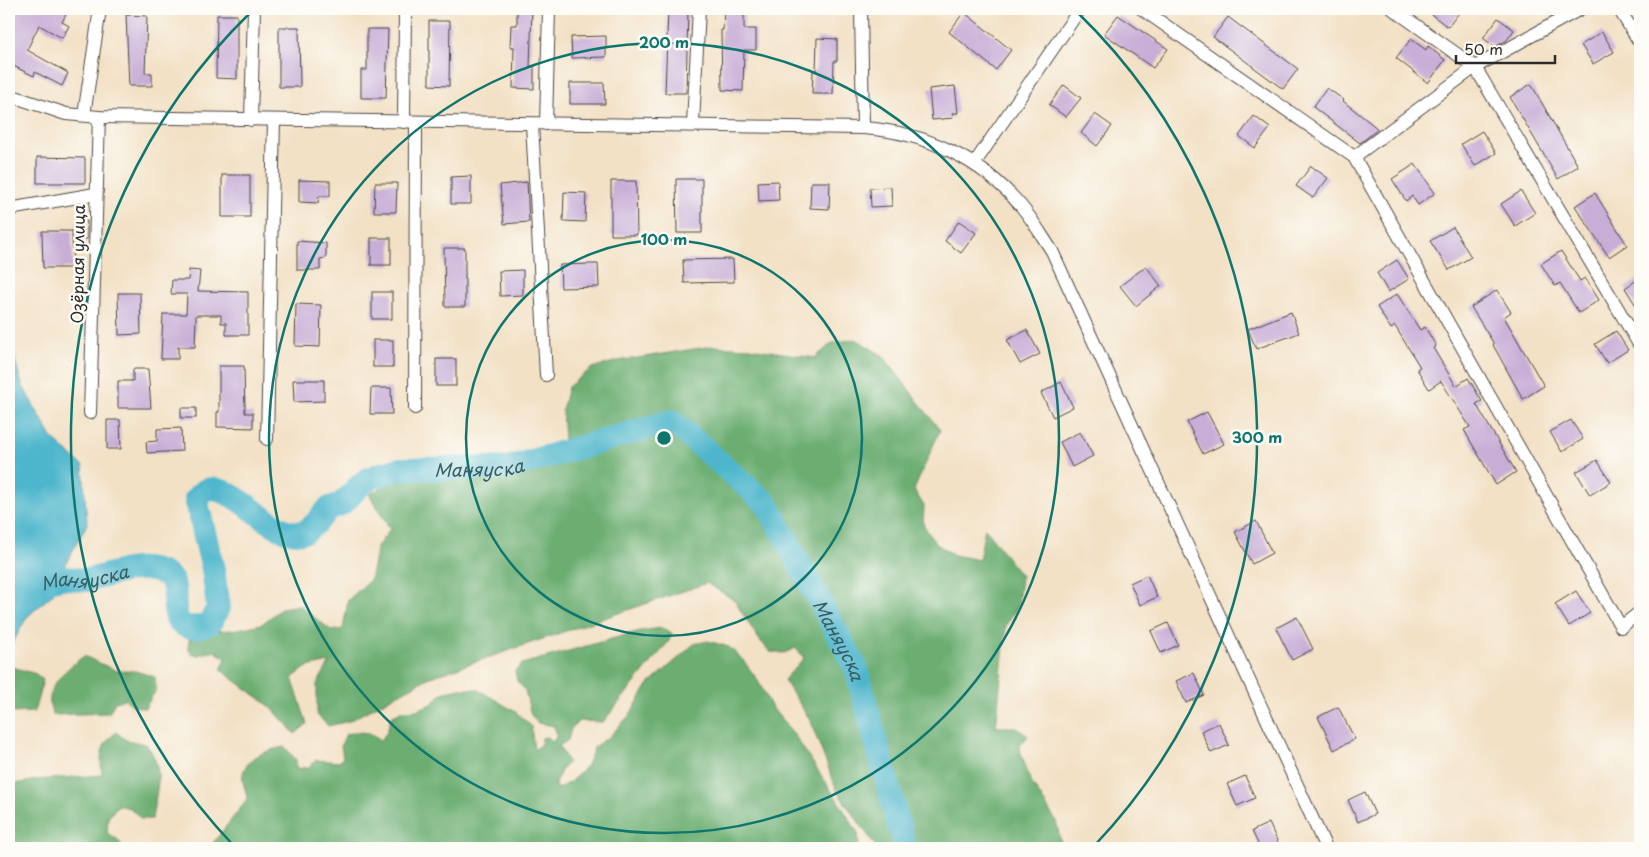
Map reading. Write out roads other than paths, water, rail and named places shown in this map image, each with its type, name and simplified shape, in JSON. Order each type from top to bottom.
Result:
[{"type":"street","points":[[84,116],[100,9]]},
{"type":"street","points":[[251,120],[254,9]]},
{"type":"street","points":[[404,9],[410,122],[415,408]]},
{"type":"street","points":[[546,124],[549,9]]},
{"type":"street","points":[[692,124],[699,9]]},
{"type":"street","points":[[861,9],[863,128]]},
{"type":"street","points":[[974,164],[1080,9]]},
{"type":"street","points":[[1142,9],[1354,157],[1621,627],[1640,612]]},
{"type":"street","points":[[1392,9],[1475,67],[1640,346]]},
{"type":"street","points":[[1354,157],[1475,67],[1580,9]]},
{"type":"street","points":[[1620,9],[1640,43]]},
{"type":"street","points":[[9,95],[66,114],[99,117],[532,124],[692,124],[863,128],[892,130],[921,138],[949,149],[974,164],[1022,207],[1052,251],[1326,848]]},
{"type":"street","name":"Озёрная улица","points":[[90,413],[95,194],[99,117]]},
{"type":"street","points":[[267,439],[274,120]]},
{"type":"street","points":[[532,124],[546,375]]},
{"type":"street","points":[[9,211],[15,208],[95,194]]},
{"type":"water","points":[[9,338],[22,385],[53,439],[83,466],[87,524],[54,586],[53,594],[27,617],[10,648]]},
{"type":"waterway","name":"Маняуска","points":[[9,569],[14,580],[29,584],[38,584],[62,578],[88,580],[136,569],[163,573],[173,582],[175,610],[179,622],[187,627],[202,626],[210,623],[218,608],[213,569],[196,499],[205,491],[216,490],[229,494],[281,529],[301,532],[312,527],[328,509],[343,503],[364,482],[382,474],[401,469],[507,468],[672,421],[767,504],[856,668],[905,848]]}]
